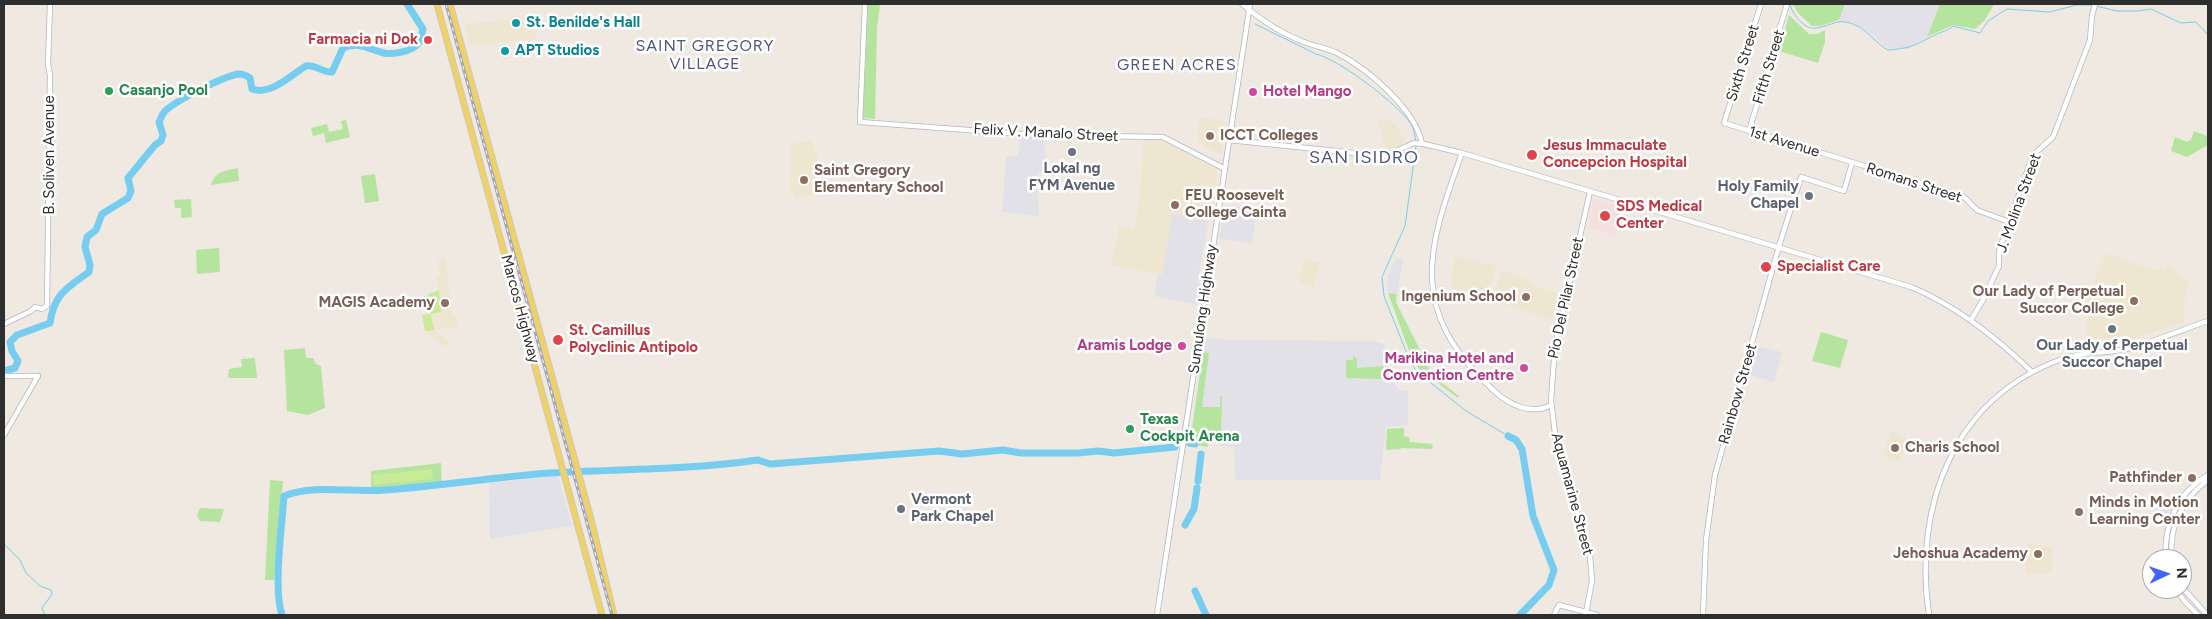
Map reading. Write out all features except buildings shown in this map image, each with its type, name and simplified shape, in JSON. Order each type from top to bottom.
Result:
[{"type":"main road","name":"Marcos Highway","points":[[437,4],[602,614]]},
{"type":"main road","name":"Marcos Highway","points":[[450,4],[578,473],[614,613]]},
{"type":"main road","points":[[481,166],[493,162]]},
{"type":"main road","points":[[483,174],[496,170]]},
{"type":"main road","points":[[602,614],[614,613]]},
{"type":"street","name":"B. Soliven Avenue","points":[[4,324],[36,307],[42,309],[47,306],[50,182],[50,75],[48,67],[50,4]]},
{"type":"street","name":"Felix V. Manalo Street","points":[[865,4],[860,122],[1036,134],[1163,137],[1225,168]]},
{"type":"street","points":[[1242,4],[1249,12],[1268,25],[1304,42],[1336,53],[1386,88],[1412,120],[1419,132],[1417,143]]},
{"type":"street","name":"Sumulong Highway","points":[[1157,615],[1250,4]]},
{"type":"street","name":"Sixth Street","points":[[1724,123],[1761,4]]},
{"type":"street","name":"Fifth Street","points":[[1749,131],[1787,4]]},
{"type":"street","name":"J. Molina Street","points":[[1971,320],[1999,266],[1999,251],[2033,154],[2055,132],[2090,40],[2095,5]]},
{"type":"street","name":"1st Avenue","points":[[1724,123],[1844,160]]},
{"type":"street","points":[[1229,140],[1385,156],[1417,143],[1462,153],[1779,246],[1911,287],[1944,303],[1971,320],[1998,341],[2032,372]]},
{"type":"street","points":[[1462,153],[1436,236],[1432,288],[1437,313],[1452,345],[1460,356],[1499,396],[1508,402],[1525,408],[1542,408],[1551,405]]},
{"type":"street","name":"Romans Street","points":[[1844,160],[1963,196],[1977,210],[2009,222]]},
{"type":"street","name":"Rainbow Street","points":[[1703,615],[1706,540],[1715,475],[1779,246],[1802,178],[1844,191],[1852,163]]},
{"type":"street","name":"Pio Del Pilar Street","points":[[1551,405],[1555,346],[1590,192]]},
{"type":"street","points":[[1929,615],[1924,580],[1925,549],[1934,502],[1944,474],[1964,434],[1985,407],[2004,389],[2032,372],[2067,357],[2132,347],[2208,321]]},
{"type":"street","points":[[4,376],[38,376],[4,435]]},
{"type":"street","name":"Aquamarine Street","points":[[1551,405],[1556,442],[1590,556],[1592,581],[1586,612]]},
{"type":"street","points":[[2166,549],[2166,537],[2174,513],[2187,491],[2208,475]]},
{"type":"street","points":[[2172,549],[2172,536],[2178,516],[2192,494],[2208,480]]},
{"type":"street","points":[[2192,598],[2207,615]]},
{"type":"street","points":[[2183,599],[2198,615]]},
{"type":"street","points":[[1554,615],[1559,605],[1597,615]]},
{"type":"shaded area","points":[[1845,4],[1940,4],[1927,37],[1908,49],[1887,48],[1867,30],[1850,22],[1839,20]]},
{"type":"shaded area","points":[[527,15],[528,17],[534,17],[536,39],[470,45],[465,24],[509,20],[509,17]]},
{"type":"shaded area","name":"ICCT Colleges","points":[[1198,117],[1225,121],[1221,155],[1197,141]]},
{"type":"shaded area","points":[[1378,120],[1387,120],[1396,125],[1406,142],[1386,152]]},
{"type":"shaded area","points":[[1020,136],[1044,137],[1046,173],[1037,173],[1039,216],[1002,212],[1006,156],[1018,156]]},
{"type":"shaded area","name":"FEU Roosevelt College Cainta","points":[[1143,139],[1165,141],[1217,169],[1209,220],[1172,213],[1162,275],[1111,265],[1119,226],[1134,229],[1140,197]]},
{"type":"shaded area","points":[[813,140],[814,153],[818,155],[816,196],[794,197],[793,190],[790,190],[790,144]]},
{"type":"shaded area","name":"SDS Medical Center","points":[[1594,199],[1623,206],[1615,236],[1587,227]]},
{"type":"shaded area","points":[[1225,205],[1257,210],[1252,244],[1219,238]]},
{"type":"shaded area","points":[[1172,213],[1209,220],[1197,282],[1202,283],[1199,305],[1154,296],[1158,274],[1162,275]]},
{"type":"shaded area","name":"Our Lady of Perpetual Succor College","points":[[2106,253],[2151,270],[2158,270],[2160,268],[2164,271],[2168,265],[2189,282],[2183,308],[2185,319],[2182,323],[2118,344],[2087,346],[2087,311],[2065,309],[2070,299],[2083,304]]},
{"type":"shaded area","name":"Ingenium School","points":[[1454,256],[1496,266],[1487,298],[1451,288]]},
{"type":"shaded area","points":[[1396,258],[1403,260],[1397,294],[1388,292],[1387,285],[1388,277]]},
{"type":"shaded area","name":"MAGIS Academy","points":[[446,259],[452,316],[457,315],[458,327],[434,330],[450,342],[446,348],[425,331],[422,315],[441,312],[436,277],[440,274],[438,260]]},
{"type":"shaded area","points":[[1305,259],[1320,263],[1314,287],[1299,283]]},
{"type":"shaded area","name":"Ingenium School","points":[[1502,271],[1531,280],[1530,285],[1559,294],[1553,320],[1493,300]]},
{"type":"shaded area","points":[[1205,337],[1225,340],[1373,341],[1384,344],[1392,381],[1400,390],[1408,390],[1408,425],[1386,427],[1380,480],[1235,480],[1234,447],[1220,446],[1221,435],[1209,435],[1208,447],[1189,444]]},
{"type":"shaded area","points":[[1754,345],[1782,352],[1774,382],[1746,374]]},
{"type":"shaded area","name":"Charis School","points":[[1892,431],[1909,440],[1899,462],[1882,455]]},
{"type":"shaded area","points":[[558,476],[572,526],[490,539],[489,483]]},
{"type":"shaded area","points":[[2162,495],[2173,503],[2164,524],[2157,521],[2160,517],[2152,513]]},
{"type":"shaded area","name":"Jehoshua Academy","points":[[2026,543],[2052,547],[2051,573],[2026,575]]},
{"type":"green space","points":[[868,4],[880,4],[877,28],[875,119],[863,118]]},
{"type":"green space","points":[[1793,4],[1845,4],[1839,20],[1820,26],[1812,26],[1798,13]]},
{"type":"green space","points":[[1940,4],[1994,4],[1985,20],[1975,29],[1953,25],[1927,37]]},
{"type":"green space","points":[[1789,15],[1809,34],[1818,34],[1825,30],[1825,42],[1818,63],[1779,51]]},
{"type":"green space","points":[[346,120],[350,137],[326,143],[324,133],[313,136],[311,128],[327,124],[329,132],[343,129],[341,121]]},
{"type":"green space","points":[[2194,131],[2207,136],[2208,145],[2187,157],[2171,151],[2175,137],[2187,142],[2191,140]]},
{"type":"green space","points":[[238,168],[239,181],[211,185],[218,174]]},
{"type":"green space","points":[[375,174],[379,201],[365,203],[361,176]]},
{"type":"green space","points":[[191,199],[192,217],[181,218],[181,208],[175,208],[174,200]]},
{"type":"green space","points":[[219,248],[220,272],[197,274],[196,250]]},
{"type":"green space","points":[[439,290],[441,312],[431,314],[428,294]]},
{"type":"green space","points":[[1388,293],[1397,294],[1396,302],[1433,376],[1459,396],[1458,398],[1419,369],[1411,356]]},
{"type":"green space","points":[[431,314],[434,330],[425,331],[422,315]]},
{"type":"green space","points":[[1821,332],[1848,340],[1840,368],[1812,361]]},
{"type":"green space","points":[[305,348],[306,358],[313,358],[316,364],[321,366],[325,408],[308,415],[287,411],[284,350]]},
{"type":"green space","points":[[1203,352],[1209,353],[1202,407],[1220,407],[1220,396],[1222,396],[1221,435],[1209,435],[1208,447],[1190,444]]},
{"type":"green space","points":[[1353,355],[1357,359],[1357,368],[1383,366],[1385,379],[1346,378],[1346,360],[1353,360]]},
{"type":"green space","points":[[255,358],[257,378],[228,377],[229,369],[242,367],[241,359]]},
{"type":"green space","points":[[1404,428],[1404,436],[1409,437],[1410,442],[1433,444],[1432,449],[1401,448],[1386,450],[1387,429]]},
{"type":"green space","points":[[441,463],[442,485],[371,492],[371,471]]},
{"type":"green space","points":[[432,469],[433,479],[373,485],[372,475]]},
{"type":"green space","points":[[270,480],[283,481],[274,580],[265,580]]},
{"type":"green space","points":[[200,508],[224,509],[220,522],[200,521],[197,516]]},
{"type":"waterway","points":[[4,371],[15,368],[18,361],[12,351],[10,342],[17,335],[50,323],[58,298],[89,272],[90,265],[85,247],[87,237],[96,230],[102,214],[128,198],[131,191],[128,178],[155,145],[161,141],[163,135],[159,122],[165,111],[200,90],[222,79],[239,74],[250,78],[252,89],[266,90],[306,66],[313,66],[332,72],[343,48],[349,46],[359,45],[384,53],[402,52],[412,49],[419,42],[423,29],[407,4]]},
{"type":"waterway","points":[[1790,4],[1796,17],[1807,26],[1816,28],[1840,22],[1850,23],[1861,28],[1888,50],[1913,46],[1953,26],[1980,33],[1988,21],[2007,9],[2049,12],[2077,5],[2092,5]]},
{"type":"waterway","points":[[2096,6],[2117,11],[2151,9],[2181,23],[2196,22],[2208,35]]},
{"type":"waterway","points":[[1255,24],[1338,64],[1366,83],[1404,115],[1412,126],[1416,142]]},
{"type":"waterway","points":[[1416,146],[1405,226],[1382,277],[1384,296],[1409,359],[1416,371],[1466,411],[1508,436]]},
{"type":"waterway","points":[[1508,436],[1516,440],[1522,449],[1533,516],[1554,570],[1549,585],[1520,615]]},
{"type":"waterway","points":[[1189,443],[1195,444]]},
{"type":"waterway","points":[[282,615],[279,604],[278,574],[284,496],[296,492],[308,490],[372,491],[550,473],[680,467],[758,460],[770,464],[939,451],[962,454],[1003,450],[1021,453],[1098,451],[1114,453],[1175,447]]},
{"type":"waterway","points":[[1198,481],[1201,454]]},
{"type":"waterway","points":[[1185,525],[1194,509],[1197,488]]},
{"type":"waterway","points":[[4,544],[20,560],[26,573],[40,586],[51,590],[52,594],[42,608],[45,615]]},
{"type":"waterway","points":[[1195,591],[1206,615]]},
{"type":"railway","points":[[446,4],[612,615]]},
{"type":"place","name":"St. Benilde's Hall","points":[[516,23]]},
{"type":"place","name":"Farmacia ni Dok","points":[[428,40]]},
{"type":"place","name":"APT Studios","points":[[505,51]]},
{"type":"place","name":"Casanjo Pool","points":[[109,91]]},
{"type":"place","name":"Hotel Mango","points":[[1253,92]]},
{"type":"place","name":"ICCT Colleges","points":[[1210,136]]},
{"type":"place","name":"Lokal ng FYM Avenue","points":[[1072,152]]},
{"type":"place","name":"Jesus Immaculate Concepcion Hospital","points":[[1532,155]]},
{"type":"place","name":"Saint Gregory Elementary School","points":[[804,180]]},
{"type":"place","name":"Holy Family Chapel","points":[[1809,196]]},
{"type":"place","name":"FEU Roosevelt College Cainta","points":[[1175,205]]},
{"type":"place","name":"SDS Medical Center","points":[[1605,216]]},
{"type":"place","name":"Specialist Care","points":[[1766,267]]},
{"type":"place","name":"Ingenium School","points":[[1526,297]]},
{"type":"place","name":"Our Lady of Perpetual Succor College","points":[[2134,301]]},
{"type":"place","name":"MAGIS Academy","points":[[445,303]]},
{"type":"place","name":"Our Lady of Perpetual Succor Chapel","points":[[2112,329]]},
{"type":"place","name":"St. Camillus Polyclinic Antipolo","points":[[558,340]]},
{"type":"place","name":"Aramis Lodge","points":[[1182,346]]},
{"type":"place","name":"Marikina Hotel and Convention Centre","points":[[1524,368]]},
{"type":"place","name":"Texas Cockpit Arena","points":[[1130,429]]},
{"type":"place","name":"Charis School","points":[[1895,448]]},
{"type":"place","name":"Pathfinder","points":[[2192,478]]},
{"type":"place","name":"Vermont Park Chapel","points":[[901,509]]},
{"type":"place","name":"Minds in Motion Learning Center","points":[[2079,512]]},
{"type":"place","name":"Jehoshua Academy","points":[[2038,554]]},
{"type":"district","name":"SAINT GREGORY VILLAGE","points":[[705,55]]},
{"type":"district","name":"GREEN ACRES","points":[[1177,65]]},
{"type":"district","name":"SAN ISIDRO","points":[[1364,158]]}]
